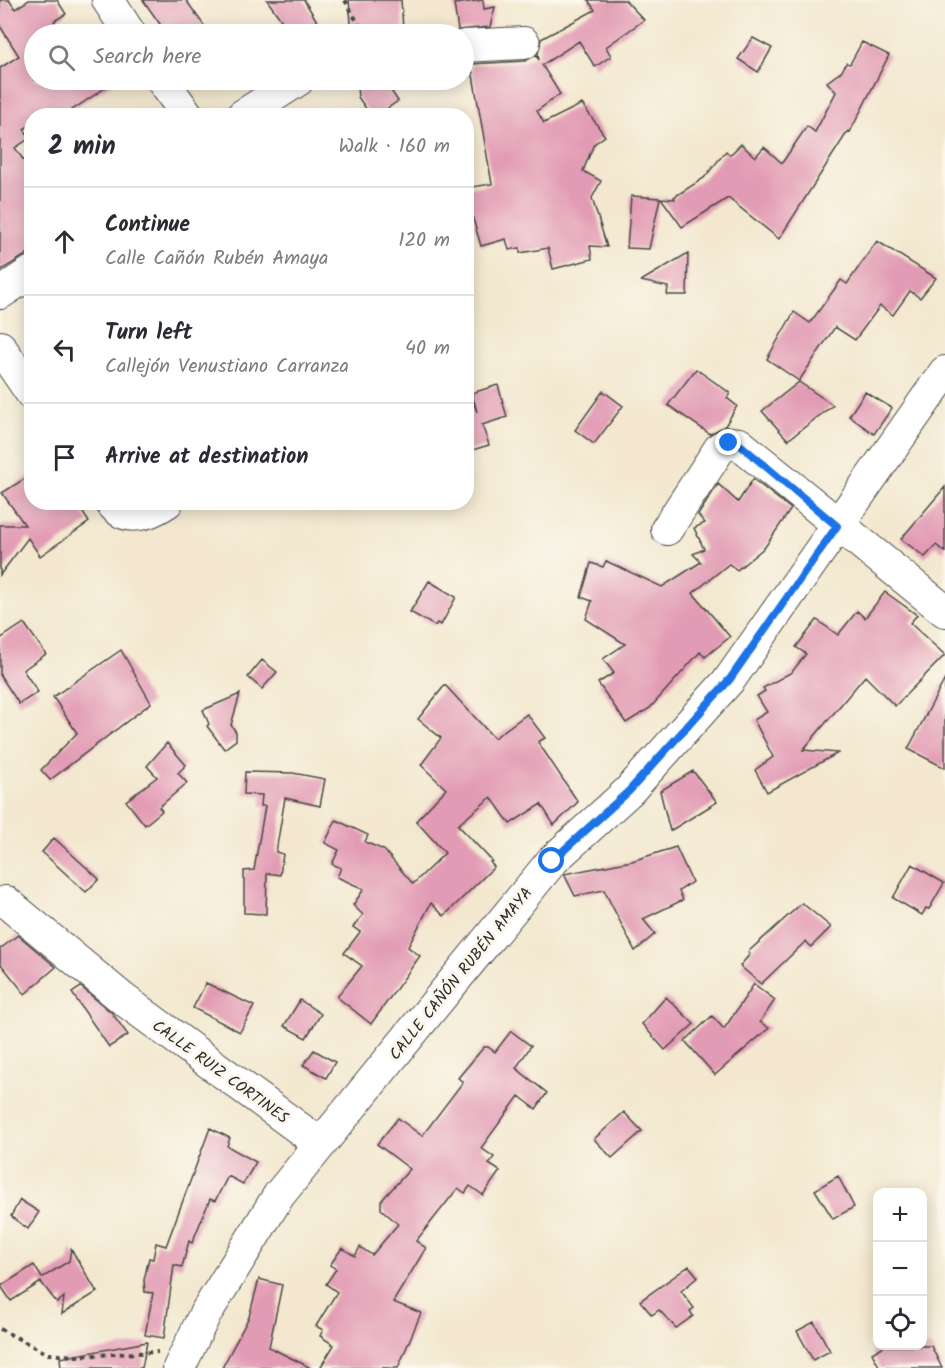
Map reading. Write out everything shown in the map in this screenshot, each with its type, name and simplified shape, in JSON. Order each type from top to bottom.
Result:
[{"type":"street","points":[[108,0],[123,24]]},
{"type":"street","points":[[474,46],[524,43]]},
{"type":"street","points":[[169,90],[182,108]]},
{"type":"street","points":[[254,108],[282,90]]},
{"type":"street","points":[[0,293],[24,277]]},
{"type":"street","points":[[0,347],[24,382]]},
{"type":"street","name":"CALLE CAÑÓN RUBÉN AMAYA","points":[[182,1359],[279,1195],[319,1143],[406,1041],[470,958],[552,861],[629,791],[730,679],[945,372]]},
{"type":"street","points":[[667,529],[720,448],[729,443],[739,444],[837,526],[945,611]]},
{"type":"street","points":[[128,510],[150,514],[156,510]]},
{"type":"street","name":"CALLE RUIZ CORTINES","points":[[6,902],[123,999],[319,1143]]},
{"type":"path","points":[[345,0],[358,24]]},
{"type":"path","points":[[0,1329],[48,1354],[182,1359]]},
{"type":"building","points":[[0,0],[9,0],[15,9],[29,0],[57,0],[66,14],[54,21],[56,24],[24,24],[24,90],[102,90],[75,108],[24,108],[24,142],[15,148],[24,161],[24,256],[0,271],[0,68],[19,56],[0,26]]},
{"type":"building","points":[[143,0],[186,0],[203,24],[160,24]]},
{"type":"building","points":[[267,0],[304,0],[319,24],[284,24]]},
{"type":"building","points":[[349,0],[401,0],[403,24],[351,24]]},
{"type":"building","points":[[483,0],[484,9],[495,7],[490,27],[474,28],[474,24],[457,24],[454,4]]},
{"type":"building","points":[[588,0],[625,0],[644,20],[606,47],[611,56],[595,67],[579,41],[542,65],[560,94],[537,111],[544,123],[582,104],[605,136],[594,144],[583,171],[601,181],[592,198],[607,247],[590,246],[592,259],[553,269],[548,248],[520,253],[520,248],[509,250],[506,239],[481,246],[474,222],[474,187],[492,184],[474,81],[474,64],[525,61],[536,55],[539,60],[541,39],[595,10]]},
{"type":"building","points":[[753,38],[772,48],[758,72],[738,59]]},
{"type":"building","points":[[862,42],[889,55],[850,132],[848,131],[779,239],[728,198],[682,227],[661,198],[675,199],[674,197],[704,178],[726,151],[730,155],[741,144],[755,157],[764,147],[782,163],[807,126],[815,132],[836,92],[827,82],[842,71],[846,63],[850,64]]},
{"type":"building","points":[[357,90],[391,90],[398,101],[388,108],[366,108],[358,97]]},
{"type":"building","points":[[631,196],[660,198],[649,249],[627,248]]},
{"type":"building","points":[[877,241],[936,278],[920,298],[910,291],[893,315],[880,306],[855,340],[835,327],[799,381],[767,359],[794,312],[810,323],[841,280],[847,284]]},
{"type":"building","points":[[688,253],[687,295],[667,295],[668,287],[641,281]]},
{"type":"building","points":[[696,369],[730,393],[727,398],[737,406],[725,426],[710,434],[668,405]]},
{"type":"building","points":[[799,382],[833,405],[788,440],[762,411]]},
{"type":"building","points":[[498,385],[507,417],[482,425],[489,445],[474,450],[474,404],[477,412],[474,392]]},
{"type":"building","points":[[603,391],[623,406],[594,444],[575,430]]},
{"type":"building","points":[[865,392],[892,408],[874,434],[849,416]]},
{"type":"building","points":[[24,479],[24,510],[81,510],[89,522],[40,556],[28,538],[0,575],[0,525],[25,525],[2,493]]},
{"type":"building","points":[[753,479],[791,509],[765,547],[737,570],[729,564],[693,593],[730,637],[705,657],[700,652],[650,708],[626,723],[598,683],[614,673],[603,659],[625,644],[586,619],[592,601],[581,597],[591,563],[603,567],[606,561],[662,587],[701,562],[693,554],[704,549],[694,528],[705,523],[698,515],[718,484],[738,502]]},
{"type":"building","points":[[945,487],[945,552],[936,545],[925,557],[901,539]]},
{"type":"building","points":[[429,581],[456,597],[441,625],[437,623],[435,626],[410,612]]},
{"type":"building","points":[[885,592],[917,615],[910,623],[945,655],[895,706],[865,676],[803,750],[838,753],[767,792],[755,770],[773,757],[754,720],[767,712],[757,696],[765,691],[763,688],[792,672],[806,654],[796,647],[817,620],[838,635],[857,611],[865,618]]},
{"type":"building","points":[[24,623],[46,654],[23,670],[38,692],[19,704],[0,675],[0,639]]},
{"type":"building","points":[[121,650],[151,703],[50,780],[41,770],[77,733],[53,697]]},
{"type":"building","points":[[262,660],[277,672],[262,689],[248,677]]},
{"type":"building","points":[[945,679],[945,768],[908,749]]},
{"type":"building","points":[[445,685],[494,738],[527,714],[545,738],[538,742],[578,802],[554,825],[541,804],[510,824],[491,797],[458,825],[492,861],[490,862],[494,867],[444,916],[431,903],[408,947],[420,956],[371,1024],[337,997],[362,966],[344,953],[360,932],[353,927],[363,915],[353,905],[364,889],[337,877],[341,868],[332,864],[339,850],[325,843],[336,820],[368,835],[365,842],[384,850],[413,884],[445,853],[416,821],[446,789],[421,765],[441,738],[418,719]]},
{"type":"building","points":[[240,694],[231,725],[236,732],[236,740],[224,749],[207,726],[209,724],[203,710]]},
{"type":"building","points":[[167,743],[186,765],[178,773],[187,783],[159,807],[162,811],[145,825],[126,801],[157,777],[147,766]]},
{"type":"building","points":[[693,771],[717,802],[670,831],[660,791]]},
{"type":"building","points":[[245,772],[293,773],[325,779],[320,806],[285,798],[276,852],[283,854],[280,875],[267,873],[266,914],[244,913],[244,871],[254,870],[265,806],[261,806],[262,795],[244,794]]},
{"type":"building","points":[[54,838],[99,879],[86,892],[42,852]]},
{"type":"building","points":[[676,847],[692,882],[679,891],[683,900],[643,919],[655,934],[635,951],[604,890],[575,896],[564,874],[632,861]]},
{"type":"building","points":[[912,864],[944,883],[929,909],[926,908],[922,915],[893,898]]},
{"type":"building","points":[[802,903],[831,927],[811,947],[806,941],[761,984],[740,966],[750,954],[748,952]]},
{"type":"building","points":[[18,935],[56,967],[25,994],[0,963],[0,949]]},
{"type":"building","points":[[206,983],[254,1006],[240,1032],[193,1008]]},
{"type":"building","points":[[754,984],[775,1000],[760,1022],[769,1028],[715,1075],[685,1041],[712,1016],[724,1029]]},
{"type":"building","points":[[81,987],[112,1013],[128,1035],[109,1047],[72,993]]},
{"type":"building","points":[[666,997],[694,1024],[665,1050],[642,1024]]},
{"type":"building","points":[[300,1000],[321,1014],[306,1038],[284,1026]]},
{"type":"building","points":[[511,1031],[531,1046],[516,1068],[547,1093],[536,1109],[519,1096],[481,1148],[494,1157],[489,1164],[500,1171],[483,1195],[470,1186],[465,1193],[458,1188],[416,1241],[426,1248],[393,1302],[421,1313],[398,1368],[320,1368],[334,1345],[320,1336],[323,1330],[316,1326],[337,1292],[326,1284],[336,1269],[330,1265],[342,1248],[355,1256],[360,1247],[372,1255],[398,1224],[381,1209],[381,1201],[410,1169],[377,1144],[398,1118],[422,1136],[463,1082],[458,1078],[484,1047],[495,1052]]},
{"type":"building","points":[[314,1050],[335,1062],[326,1078],[303,1065]]},
{"type":"building","points":[[624,1112],[642,1131],[612,1158],[594,1139]]},
{"type":"building","points":[[210,1128],[230,1138],[227,1146],[256,1162],[243,1184],[228,1176],[215,1201],[210,1199],[192,1243],[189,1241],[182,1267],[174,1265],[164,1338],[145,1335],[153,1293],[145,1292],[144,1280],[149,1258],[153,1259],[156,1243],[166,1246]]},
{"type":"building","points":[[838,1176],[854,1207],[833,1219],[815,1190]]},
{"type":"building","points":[[20,1200],[39,1212],[28,1229],[11,1216]]},
{"type":"building","points":[[71,1249],[97,1292],[62,1314],[64,1297],[57,1303],[41,1282],[11,1301],[1,1286],[34,1265],[42,1278],[69,1261]]},
{"type":"building","points":[[689,1266],[698,1277],[681,1291],[694,1308],[690,1311],[693,1316],[676,1328],[659,1310],[652,1315],[640,1301]]},
{"type":"building","points":[[259,1279],[282,1285],[269,1347],[311,1368],[222,1368],[249,1317]]},
{"type":"building","points":[[814,1322],[830,1351],[813,1360],[797,1331]]},
{"type":"building","points":[[147,1342],[142,1368],[61,1368],[60,1358]]},
{"type":"building","points":[[927,1346],[931,1346],[942,1368],[880,1368],[872,1353],[877,1350],[927,1350]]},
{"type":"route","points":[[552,861],[629,791],[730,679],[837,526],[739,444],[729,443]]}]
